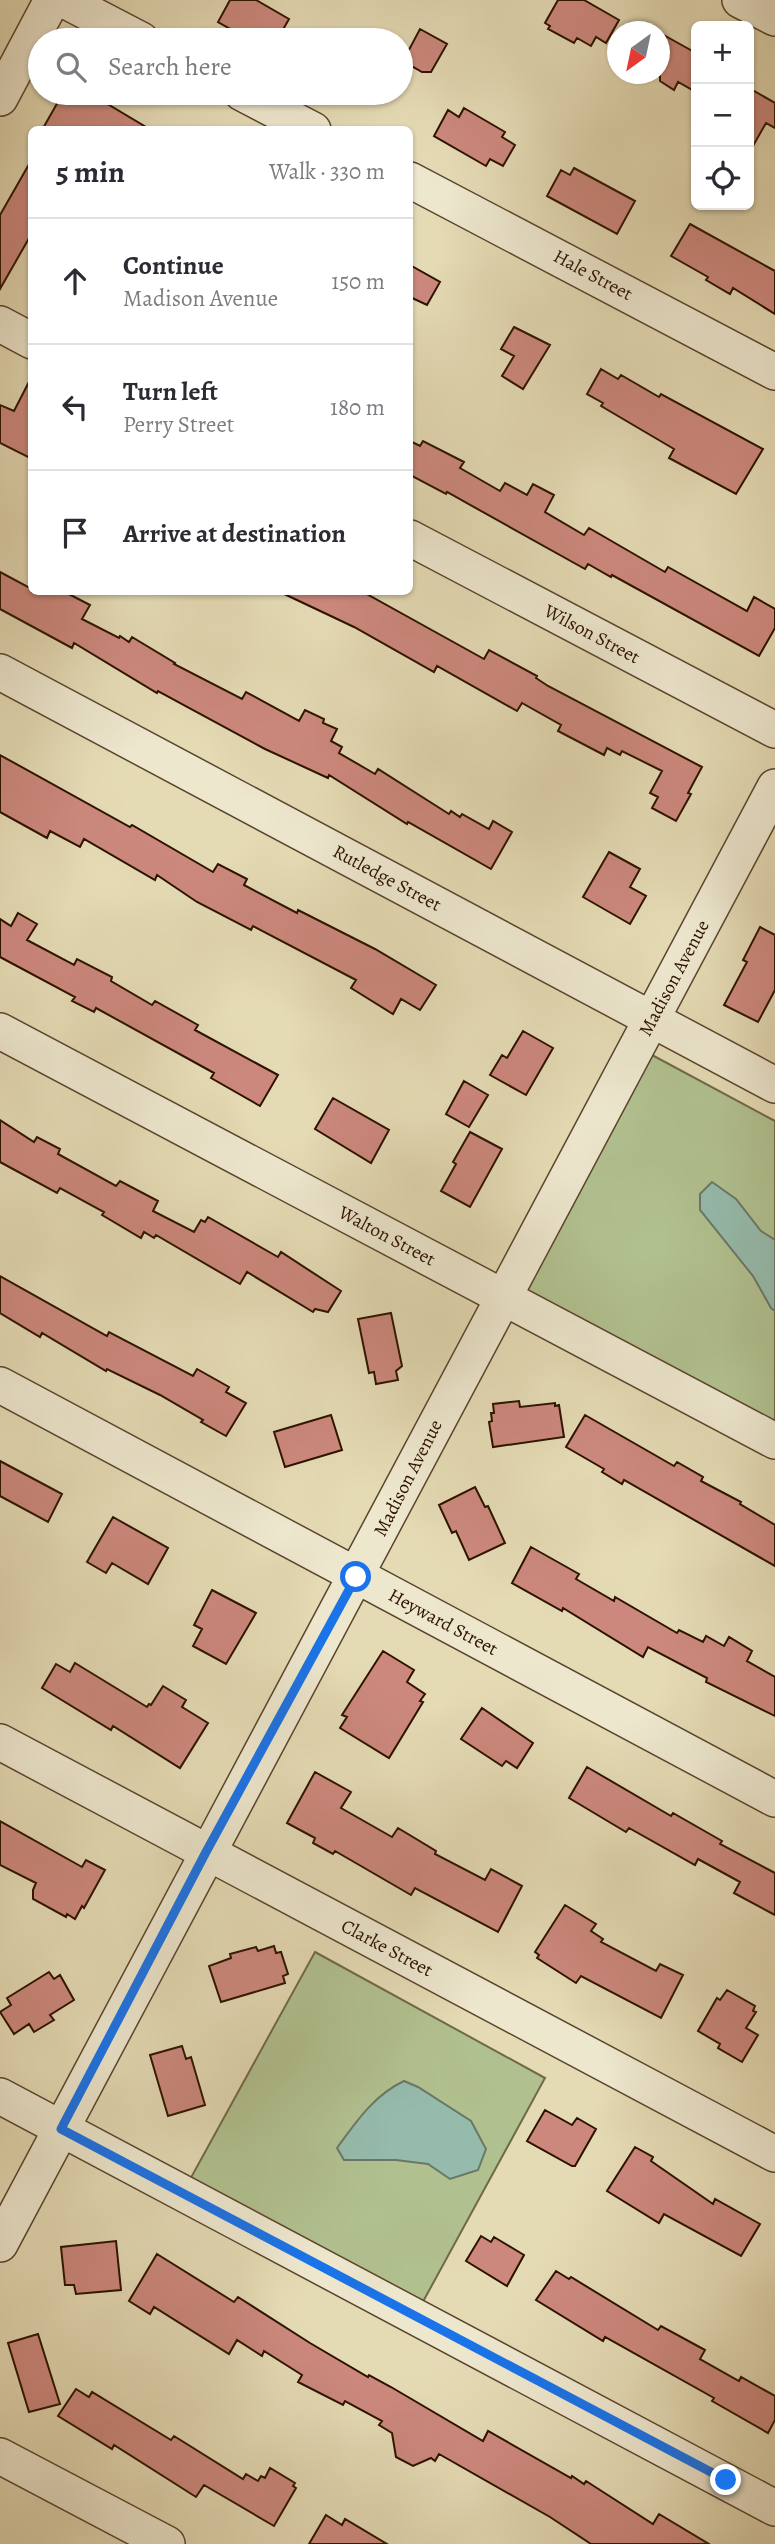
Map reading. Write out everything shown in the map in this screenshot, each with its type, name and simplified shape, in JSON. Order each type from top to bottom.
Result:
[{"type":"street","points":[[37,28],[52,0]]},
{"type":"street","points":[[64,0],[118,28]]},
{"type":"street","points":[[740,0],[775,18]]},
{"type":"street","points":[[0,98],[28,45]]},
{"type":"street","points":[[265,105],[305,126]]},
{"type":"street","name":"Hale Street","points":[[413,182],[775,372]]},
{"type":"street","points":[[0,324],[28,339]]},
{"type":"street","name":"Wilson Street","points":[[413,540],[775,730]]},
{"type":"street","name":"Rutledge Street","points":[[0,672],[775,1085]]},
{"type":"street","name":"Madison Avenue","points":[[0,2244],[206,1852],[356,1577],[502,1296],[775,787]]},
{"type":"street","name":"Walton Street","points":[[0,1031],[775,1441]]},
{"type":"street","name":"Heyward Street","points":[[0,1385],[775,1799]]},
{"type":"street","name":"Clarke Street","points":[[0,1742],[775,2154]]},
{"type":"street","points":[[0,2096],[775,2508]]},
{"type":"street","points":[[0,2456],[167,2544]]},
{"type":"shaded area","points":[[652,1055],[775,1121],[775,1425],[526,1292]]},
{"type":"shaded area","points":[[712,1182],[736,1199],[761,1231],[775,1240],[775,1311],[753,1276],[700,1210],[700,1194]]},
{"type":"shaded area","points":[[315,1952],[545,2078],[419,2309],[188,2183]]},
{"type":"shaded area","points":[[404,2081],[471,2121],[486,2149],[478,2170],[450,2179],[428,2164],[396,2160],[344,2160],[337,2148],[351,2129],[375,2101]]},
{"type":"building","points":[[230,0],[256,0],[289,19],[284,28],[229,28],[218,22]]},
{"type":"building","points":[[558,0],[584,0],[619,20],[607,21],[606,43],[596,37],[591,46],[577,38],[574,43],[548,29],[550,26],[545,23]]},
{"type":"building","points":[[420,29],[447,44],[431,72],[422,72],[413,67],[413,42]]},
{"type":"building","points":[[670,39],[691,50],[691,89],[678,82],[674,90],[665,84],[670,84]]},
{"type":"building","points":[[754,91],[775,103],[775,128],[766,123],[754,144]]},
{"type":"building","points":[[56,105],[109,105],[144,126],[44,126]]},
{"type":"building","points":[[464,108],[505,132],[502,137],[515,145],[503,166],[490,159],[486,166],[434,136],[448,110],[459,117]]},
{"type":"building","points":[[28,166],[28,240],[0,289],[0,215]]},
{"type":"building","points":[[574,168],[635,201],[617,234],[547,196],[561,170],[570,175]]},
{"type":"building","points":[[690,224],[775,271],[775,314],[733,288],[730,294],[706,280],[708,277],[671,256]]},
{"type":"building","points":[[413,267],[440,282],[427,305],[413,298]]},
{"type":"building","points":[[514,327],[550,345],[523,389],[502,376],[514,356],[501,349]]},
{"type":"building","points":[[601,369],[618,379],[621,375],[659,397],[661,394],[763,449],[736,494],[669,458],[674,449],[601,406],[603,403],[587,394]]},
{"type":"building","points":[[28,384],[28,457],[0,443],[0,405],[14,411]]},
{"type":"building","points":[[423,441],[464,462],[460,468],[500,491],[505,483],[527,495],[533,484],[554,495],[545,512],[584,535],[589,528],[665,572],[668,567],[747,611],[754,597],[775,609],[775,628],[759,656],[612,575],[611,577],[588,564],[585,569],[447,492],[446,494],[413,477],[413,442],[420,446]]},
{"type":"building","points":[[0,572],[28,587],[28,595],[71,595],[90,605],[82,619],[129,642],[132,637],[174,664],[242,699],[246,692],[299,721],[305,710],[324,719],[323,723],[337,729],[331,741],[342,747],[339,753],[375,774],[378,769],[449,814],[451,811],[460,817],[462,814],[489,829],[493,821],[512,832],[491,869],[408,822],[407,824],[329,775],[328,778],[265,749],[158,691],[157,693],[74,643],[72,648],[0,609]]},
{"type":"building","points":[[286,595],[368,595],[484,659],[489,650],[537,676],[536,678],[548,686],[702,767],[688,793],[691,794],[676,821],[652,808],[658,797],[650,793],[662,771],[622,751],[620,755],[607,748],[604,755],[558,731],[561,725],[522,703],[517,711],[437,666],[434,672],[354,627]]},
{"type":"building","points":[[0,755],[130,827],[132,825],[213,872],[218,864],[247,879],[244,885],[375,949],[436,985],[420,1010],[401,999],[393,1014],[351,988],[356,980],[253,926],[251,930],[197,902],[157,875],[155,880],[84,839],[80,847],[50,831],[47,838],[0,812]]},
{"type":"building","points":[[609,852],[640,869],[630,887],[646,896],[630,924],[583,897]]},
{"type":"building","points":[[18,913],[37,924],[27,940],[74,965],[77,959],[112,977],[111,981],[152,1005],[155,1001],[198,1025],[195,1030],[278,1075],[260,1106],[211,1078],[214,1073],[96,1008],[94,1012],[72,1001],[75,997],[0,957],[0,919],[11,926]]},
{"type":"building","points":[[760,927],[775,935],[775,990],[758,1022],[724,1005],[747,962],[743,960]]},
{"type":"building","points":[[523,1031],[553,1048],[526,1095],[490,1075],[502,1055],[507,1058]]},
{"type":"building","points":[[464,1081],[488,1095],[469,1127],[446,1114]]},
{"type":"building","points":[[333,1098],[389,1130],[371,1163],[315,1129]]},
{"type":"building","points":[[0,1120],[34,1142],[37,1137],[60,1149],[58,1154],[116,1186],[120,1181],[158,1201],[153,1211],[194,1232],[201,1220],[205,1222],[208,1217],[278,1257],[281,1252],[341,1291],[328,1312],[315,1309],[313,1312],[247,1272],[240,1284],[156,1235],[154,1238],[144,1232],[141,1238],[102,1215],[104,1212],[60,1188],[57,1193],[0,1162]]},
{"type":"building","points":[[470,1132],[502,1149],[470,1207],[441,1191]]},
{"type":"building","points":[[0,1276],[107,1336],[109,1332],[193,1376],[197,1369],[229,1387],[226,1392],[246,1403],[226,1436],[160,1395],[107,1369],[106,1371],[42,1333],[40,1337],[0,1313]]},
{"type":"building","points":[[391,1313],[402,1366],[396,1371],[398,1380],[376,1384],[374,1372],[369,1373],[358,1319]]},
{"type":"building","points":[[519,1401],[520,1407],[555,1403],[555,1406],[559,1405],[564,1437],[493,1447],[489,1422],[492,1421],[491,1413],[494,1413],[493,1404]]},
{"type":"building","points":[[331,1415],[342,1450],[285,1467],[274,1432]]},
{"type":"building","points":[[585,1415],[674,1466],[677,1462],[703,1477],[701,1481],[741,1502],[740,1504],[775,1525],[775,1566],[624,1480],[622,1484],[602,1472],[604,1469],[566,1447]]},
{"type":"building","points":[[0,1461],[62,1494],[48,1522],[0,1496]]},
{"type":"building","points":[[475,1487],[485,1507],[488,1506],[505,1543],[469,1560],[456,1531],[452,1533],[439,1505]]},
{"type":"building","points":[[113,1517],[168,1548],[148,1584],[112,1563],[106,1573],[87,1562]]},
{"type":"building","points":[[531,1547],[579,1574],[576,1579],[614,1601],[615,1597],[677,1633],[679,1630],[703,1642],[706,1636],[724,1646],[729,1637],[752,1651],[747,1661],[775,1677],[775,1716],[706,1682],[707,1678],[648,1647],[643,1657],[563,1608],[562,1611],[512,1583]]},
{"type":"building","points":[[212,1590],[256,1613],[226,1664],[193,1646],[202,1629],[194,1625]]},
{"type":"building","points":[[383,1651],[414,1670],[407,1682],[425,1694],[420,1701],[423,1702],[389,1758],[340,1728],[347,1717],[342,1715]]},
{"type":"building","points":[[75,1663],[147,1707],[163,1686],[186,1700],[182,1707],[208,1723],[180,1768],[113,1726],[111,1730],[42,1688],[56,1664],[70,1672]]},
{"type":"building","points":[[482,1708],[533,1743],[517,1768],[506,1761],[502,1766],[461,1739]]},
{"type":"building","points":[[587,1767],[671,1816],[673,1813],[722,1841],[720,1844],[775,1873],[775,1915],[734,1893],[740,1882],[698,1859],[695,1865],[629,1828],[626,1832],[569,1798]]},
{"type":"building","points":[[315,1772],[351,1792],[341,1808],[392,1837],[398,1828],[436,1851],[435,1854],[485,1880],[491,1869],[522,1886],[498,1932],[415,1888],[411,1895],[335,1851],[333,1854],[313,1843],[315,1838],[287,1823]]},
{"type":"building","points":[[0,1821],[82,1867],[86,1860],[105,1870],[75,1919],[33,1899],[36,1883],[0,1865]]},
{"type":"building","points":[[565,1905],[596,1924],[591,1931],[603,1939],[601,1942],[656,1971],[660,1964],[683,1975],[661,2018],[581,1976],[576,1983],[537,1958],[539,1955],[535,1952]]},
{"type":"building","points":[[274,1946],[276,1953],[281,1952],[288,1974],[283,1976],[285,1983],[221,2002],[209,1966],[231,1958],[230,1954],[256,1947],[258,1951]]},
{"type":"building","points":[[49,1972],[54,1979],[60,1975],[74,2000],[50,2015],[54,2020],[34,2032],[29,2024],[14,2034],[0,2012],[11,2005],[7,1998]]},
{"type":"building","points":[[727,1990],[755,2006],[753,2011],[756,2012],[746,2028],[758,2035],[742,2062],[718,2048],[720,2044],[698,2031],[717,1998],[720,2000]]},
{"type":"building","points":[[182,2046],[186,2059],[191,2057],[205,2105],[168,2116],[150,2055]]},
{"type":"building","points":[[545,2110],[572,2125],[577,2118],[596,2129],[575,2166],[527,2141]]},
{"type":"building","points":[[635,2147],[653,2157],[651,2161],[713,2204],[715,2199],[760,2224],[741,2256],[664,2214],[659,2223],[607,2191]]},
{"type":"building","points":[[481,2236],[491,2242],[494,2237],[524,2255],[507,2286],[466,2261]]},
{"type":"building","points":[[116,2241],[121,2290],[76,2294],[74,2285],[65,2285],[61,2247]]},
{"type":"building","points":[[157,2254],[234,2302],[238,2297],[310,2343],[483,2441],[488,2431],[571,2478],[572,2476],[584,2484],[586,2481],[653,2524],[659,2514],[709,2544],[591,2544],[550,2517],[439,2454],[435,2461],[431,2458],[413,2466],[396,2457],[392,2433],[379,2425],[382,2421],[345,2401],[343,2405],[298,2382],[302,2375],[264,2351],[262,2356],[237,2340],[229,2354],[154,2307],[150,2314],[129,2301]]},
{"type":"building","points":[[556,2271],[569,2279],[571,2277],[658,2330],[661,2326],[705,2350],[700,2359],[739,2381],[741,2377],[775,2396],[775,2420],[768,2433],[712,2401],[714,2398],[605,2337],[603,2341],[536,2300]]},
{"type":"building","points":[[38,2334],[60,2404],[29,2412],[8,2343]]},
{"type":"building","points":[[76,2389],[89,2397],[92,2392],[171,2440],[174,2436],[243,2479],[246,2474],[258,2481],[261,2476],[265,2478],[270,2468],[295,2483],[293,2486],[296,2488],[274,2526],[204,2485],[196,2497],[114,2445],[112,2449],[58,2416]]},
{"type":"building","points":[[326,2515],[342,2525],[345,2519],[387,2544],[309,2544]]},
{"type":"route","points":[[356,1577],[206,1852],[61,2129],[726,2480]]}]
